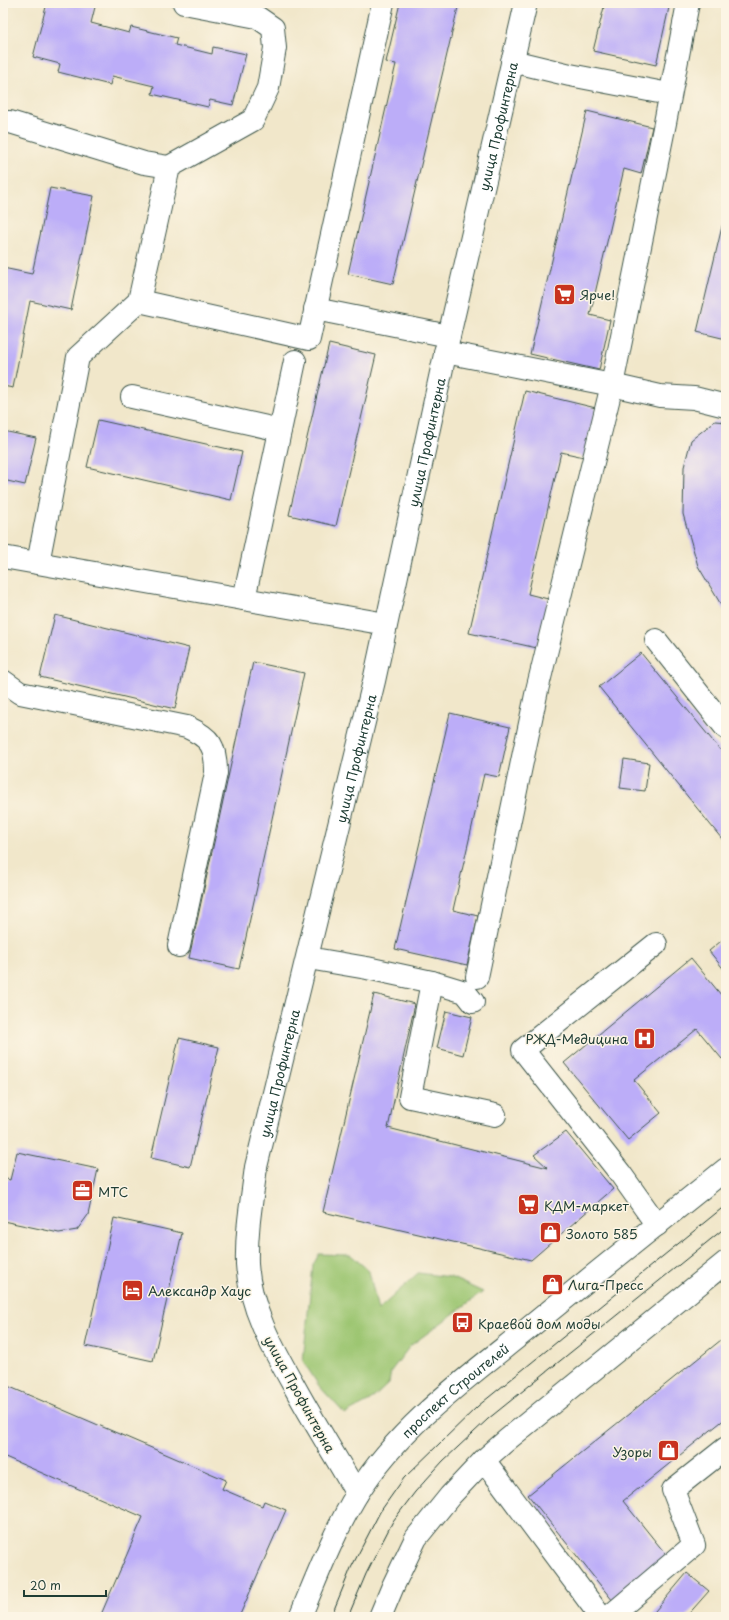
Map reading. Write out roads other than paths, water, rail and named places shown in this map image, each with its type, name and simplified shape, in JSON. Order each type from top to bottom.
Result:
[{"type":"street","points":[[3,122],[10,122],[144,163],[169,167],[253,120],[268,88],[275,48],[273,28],[257,17],[184,3]]},
{"type":"street","points":[[139,301],[309,339],[382,3]]},
{"type":"street","name":"улица Профинтерна","points":[[357,1494],[304,1405],[267,1338],[254,1303],[247,1265],[248,1225],[256,1168],[308,958],[386,624],[447,344],[526,3]]},
{"type":"street","points":[[477,977],[537,690],[612,385],[688,3]]},
{"type":"street","points":[[512,61],[570,75],[669,94]]},
{"type":"street","points":[[38,563],[78,357],[139,301],[169,167]]},
{"type":"street","points":[[315,309],[612,385],[660,396],[694,398],[726,406]]},
{"type":"street","points":[[244,599],[295,361]]},
{"type":"street","points":[[132,397],[280,430]]},
{"type":"street","points":[[3,557],[386,624]]},
{"type":"street","points":[[656,640],[726,728]]},
{"type":"street","points":[[3,681],[20,693],[187,727],[200,733],[210,743],[216,757],[216,773],[179,946]]},
{"type":"street","points":[[656,944],[523,1050],[620,1173],[657,1224]]},
{"type":"street","points":[[308,958],[367,968],[432,982],[465,992],[473,1002]]},
{"type":"street","points":[[432,982],[410,1097],[495,1116]]},
{"type":"street","name":"проспект Строителей","points":[[300,1617],[324,1557],[357,1494],[386,1455],[416,1422],[459,1384],[726,1168]]},
{"type":"street","points":[[380,1617],[416,1538],[450,1496],[484,1460],[726,1262]]},
{"type":"street","points":[[609,1617],[694,1545],[673,1490],[726,1448]]},
{"type":"street","points":[[484,1460],[601,1617]]},
{"type":"tram line","points":[[331,1617],[351,1568],[380,1512],[404,1478],[478,1406],[726,1205]]},
{"type":"tram line","points":[[348,1617],[366,1574],[393,1521],[415,1492],[443,1461],[488,1419],[726,1227]]},
{"type":"place","name":"Ярче!","points":[[565,294]]},
{"type":"place","name":"РЖД-Медицина","points":[[644,1038]]},
{"type":"place","name":"МТС","points":[[83,1191]]},
{"type":"place","name":"КДМ-маркет","points":[[528,1205]]},
{"type":"place","name":"Золото 585","points":[[551,1233]]},
{"type":"place","name":"Лига-Пресс","points":[[553,1284]]},
{"type":"place","name":"Александр Хаус","points":[[133,1290]]},
{"type":"place","name":"Краевой дом моды","points":[[462,1323]]},
{"type":"place","name":"Узоры","points":[[668,1451]]}]
